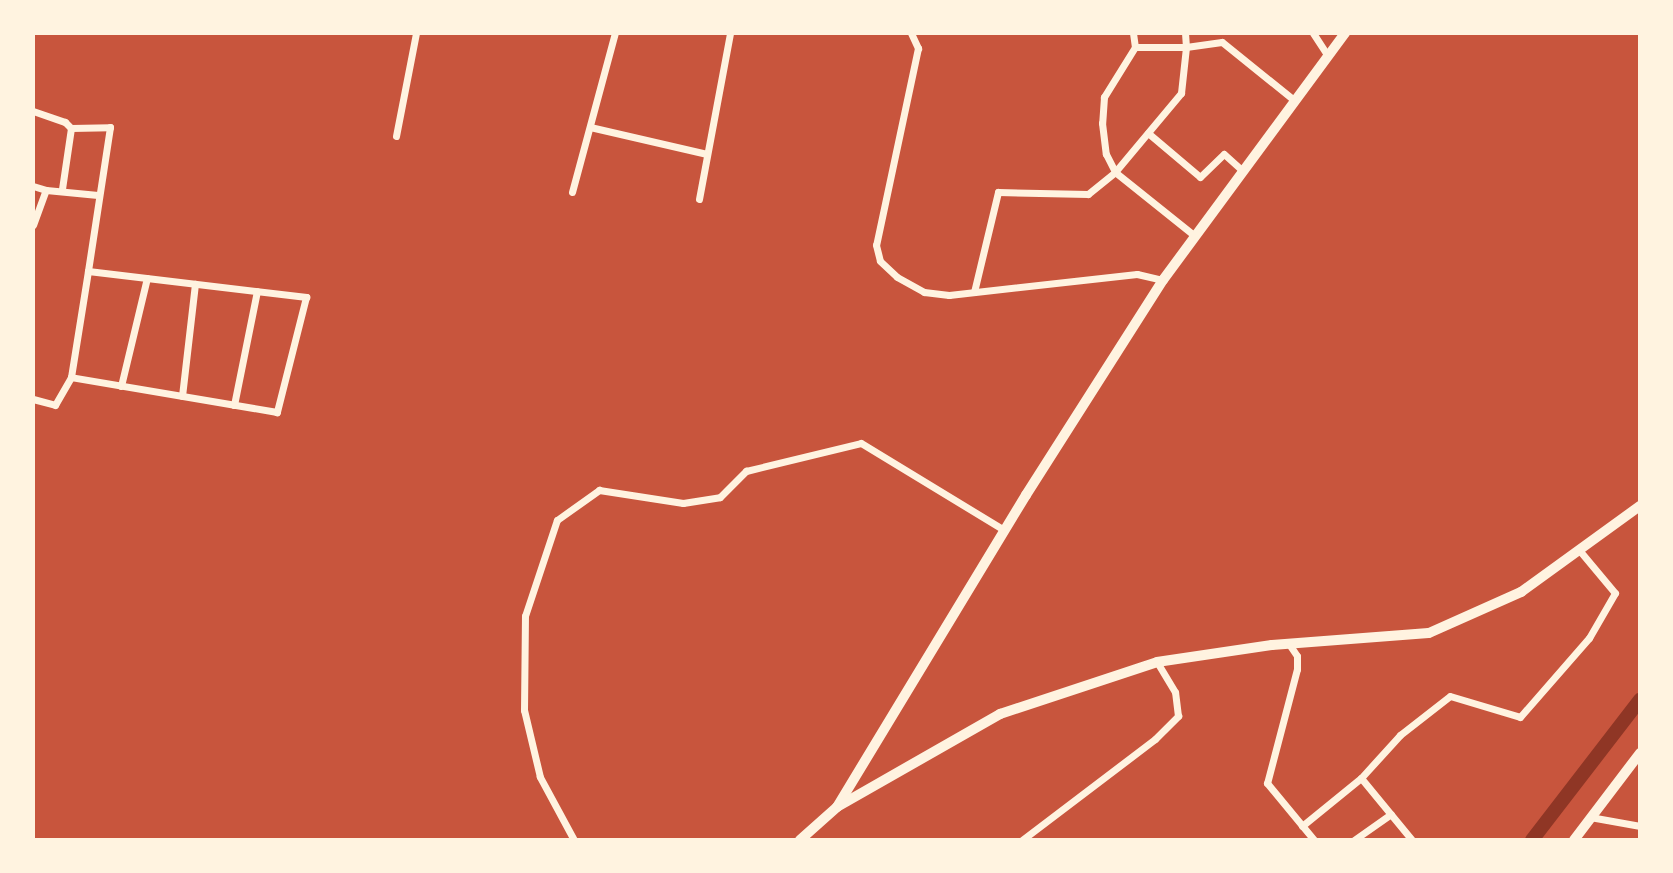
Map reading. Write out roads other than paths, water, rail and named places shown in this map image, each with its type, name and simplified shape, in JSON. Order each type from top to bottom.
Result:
[{"type":"street","points":[[396,136],[416,33]]},
{"type":"street","points":[[572,192],[615,33]]},
{"type":"street","points":[[699,199],[730,33]]},
{"type":"street","points":[[911,33],[918,48],[876,245],[880,261],[897,277],[924,292],[949,295],[1137,274],[1163,280]]},
{"type":"street","points":[[1133,33],[1135,47],[1104,97],[1103,134],[1106,154],[1115,172],[1195,236]]},
{"type":"street","points":[[974,292],[998,192],[1088,194],[1115,172],[1181,93],[1185,33]]},
{"type":"street","points":[[1222,33],[1222,42]]},
{"type":"street","points":[[1313,33],[1328,56]]},
{"type":"street","points":[[837,807],[1004,530],[1163,280],[1345,33]]},
{"type":"street","points":[[1135,47],[1186,47],[1222,42],[1295,101]]},
{"type":"street","points":[[33,111],[65,122],[71,128],[110,127],[71,377],[55,405],[33,399]]},
{"type":"street","points":[[590,127],[706,154]]},
{"type":"street","points":[[62,190],[71,128]]},
{"type":"street","points":[[1148,133],[1200,177],[1224,154],[1243,172]]},
{"type":"street","points":[[33,186],[46,190],[98,195]]},
{"type":"street","points":[[33,225],[46,190]]},
{"type":"street","points":[[71,377],[277,412],[306,297],[89,271]]},
{"type":"street","points":[[121,386],[147,278]]},
{"type":"street","points":[[182,396],[195,284]]},
{"type":"street","points":[[234,405],[257,291]]},
{"type":"street","points":[[574,840],[540,777],[524,710],[525,616],[557,520],[599,490],[683,503],[720,497],[746,471],[861,443],[1004,530]]},
{"type":"street","points":[[800,840],[837,807],[1000,713],[1157,662],[1289,644],[1429,633],[1521,592],[1640,506]]},
{"type":"street","points":[[1302,826],[1361,778],[1400,735],[1450,696],[1520,717],[1589,638],[1615,593],[1579,550]]},
{"type":"street","points":[[1289,644],[1297,656],[1297,669],[1267,783],[1314,840]]},
{"type":"street","points":[[1022,840],[1156,739],[1178,716],[1175,692],[1157,662]]},
{"type":"street","points":[[1574,840],[1640,752]]},
{"type":"street","points":[[1361,778],[1412,840]]},
{"type":"street","points":[[1354,840],[1391,814]]},
{"type":"street","points":[[1589,817],[1640,826]]},
{"type":"waterway","points":[[1532,840],[1640,700]]}]
